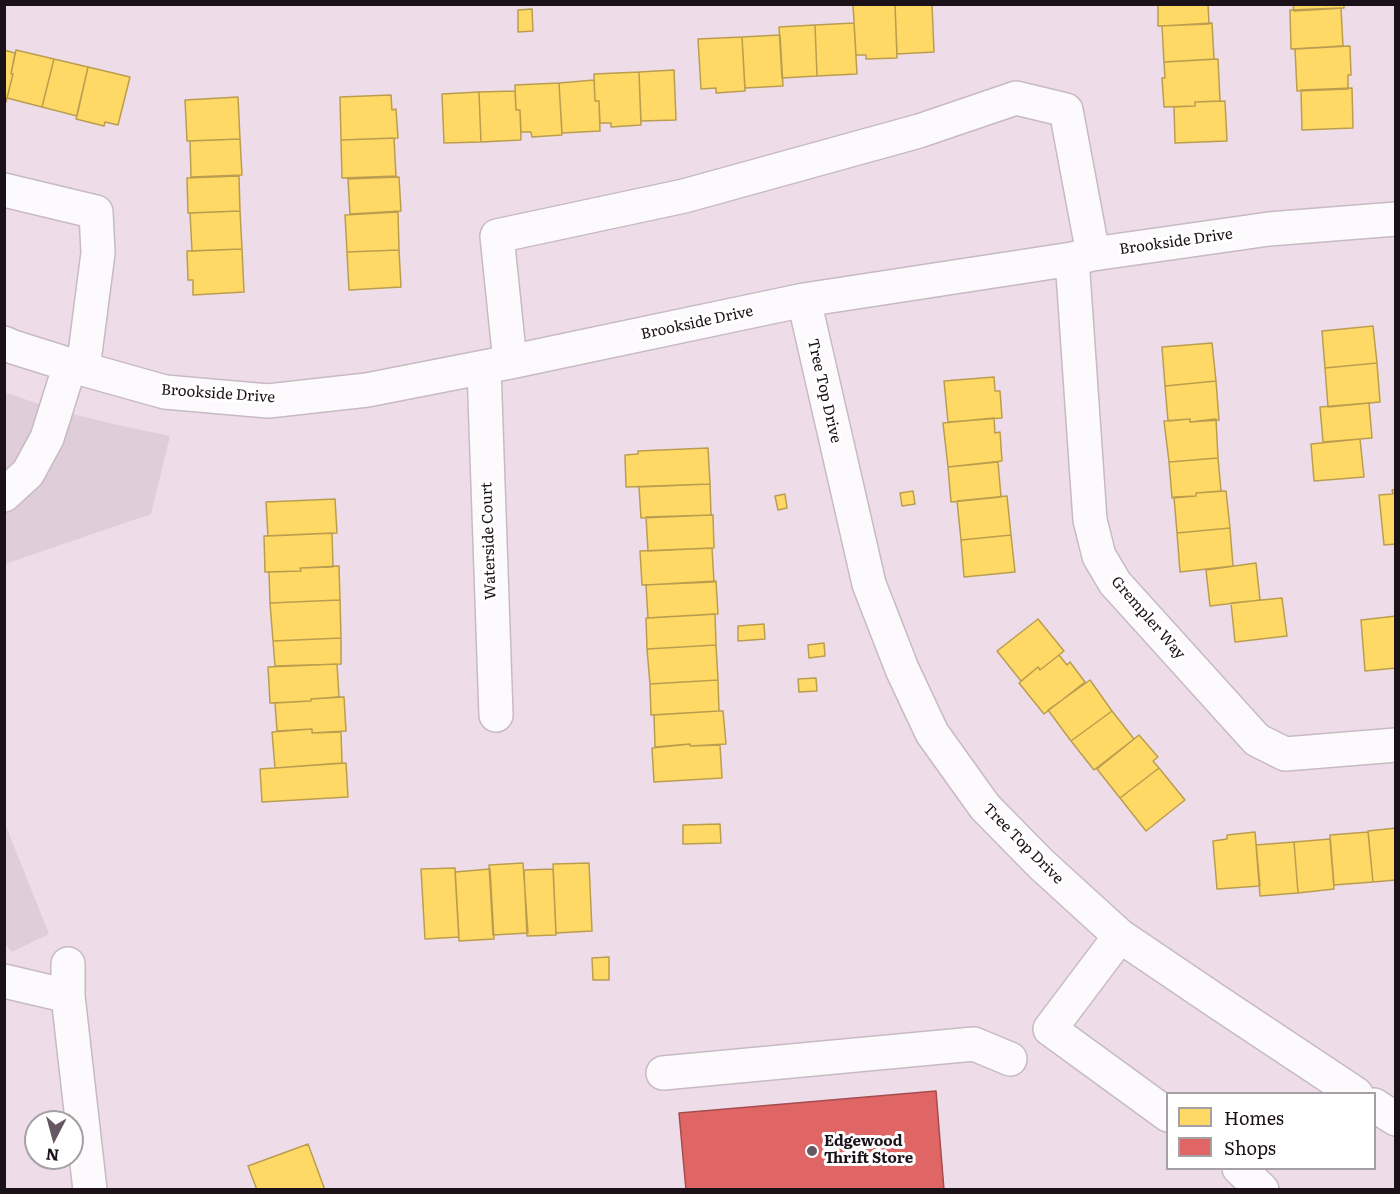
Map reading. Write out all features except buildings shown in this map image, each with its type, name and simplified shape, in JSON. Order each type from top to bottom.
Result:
[{"type":"street","name":"Grempler Way","points":[[497,365],[497,236],[684,196],[919,131],[1016,98],[1066,110],[1083,257],[1090,520],[1099,556],[1115,583],[1257,740],[1285,754],[1395,745]]},
{"type":"street","points":[[4,190],[96,212],[98,253],[77,367],[47,438],[28,473],[4,495]]},
{"type":"street","name":"Brookside Drive","points":[[4,343],[165,393],[268,401],[367,390],[804,300],[1269,229],[1395,219]]},
{"type":"street","name":"Tree Top Drive","points":[[804,300],[868,584],[902,669],[932,733],[985,807],[1041,864],[1120,936],[1353,1092]]},
{"type":"street","name":"Waterside Court","points":[[496,715],[497,365]]},
{"type":"street","points":[[1120,936],[1050,1029],[1166,1114]]},
{"type":"street","points":[[68,964],[68,996],[90,1190]]},
{"type":"street","points":[[4,981],[68,996]]},
{"type":"street","points":[[663,1073],[974,1044],[1010,1059]]},
{"type":"street","points":[[1376,1107],[1395,1119]]},
{"type":"street","points":[[1241,1170],[1262,1190]]},
{"type":"shaded area","points":[[4,392],[53,409],[170,436],[151,514],[5,564]]},
{"type":"shaded area","points":[[4,821],[49,934],[12,952],[5,944]]},
{"type":"place","name":"Edgewood Thrift Store","points":[[812,1151]]}]
